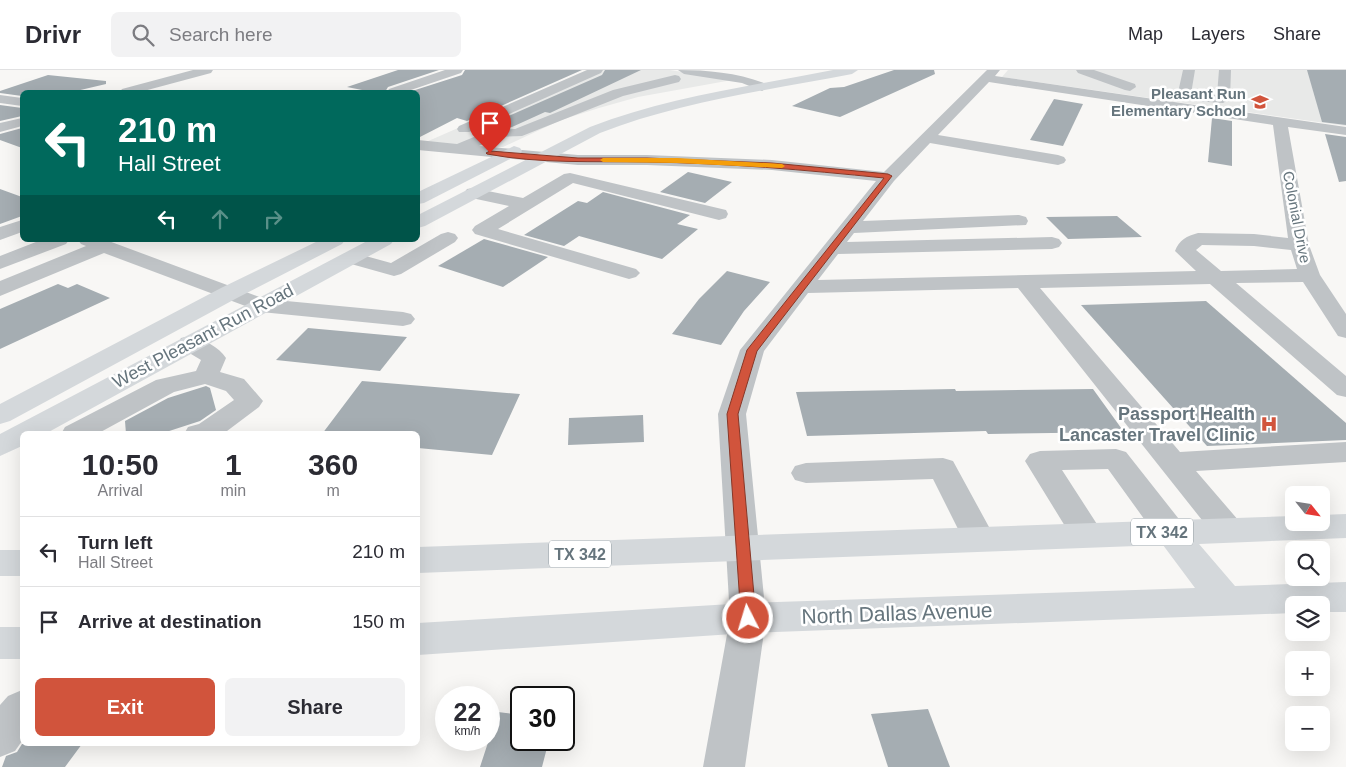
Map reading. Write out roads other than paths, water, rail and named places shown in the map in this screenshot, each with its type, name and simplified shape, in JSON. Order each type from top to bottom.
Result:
[{"type":"main road","points":[[420,197],[552,132],[613,109],[699,86],[800,70]]},
{"type":"main road","points":[[420,221],[595,130],[621,120],[669,106],[852,70]]},
{"type":"main road","name":"West Pleasant Run Road","points":[[0,414],[229,293],[331,242]]},
{"type":"main road","name":"West Pleasant Run Road","points":[[29,431],[145,366],[380,242]]},
{"type":"main road","name":"West Pleasant Run Road","points":[[0,446],[20,436]]},
{"type":"main road","name":"TX 342","points":[[420,560],[1346,526]]},
{"type":"main road","points":[[1171,532],[1226,601]]},
{"type":"main road","points":[[0,562],[20,563]]},
{"type":"main road","name":"North Dallas Avenue","points":[[420,639],[748,618],[1346,596]]},
{"type":"main road","points":[[0,643],[20,643]]},
{"type":"street","points":[[134,90],[207,70]]},
{"type":"street","points":[[400,90],[457,70]]},
{"type":"street","points":[[421,146],[597,70]]},
{"type":"street","points":[[1082,70],[1136,89],[1184,98],[1223,99],[1225,70]]},
{"type":"street","points":[[1184,98],[1189,70]]},
{"type":"street","points":[[458,150],[496,133],[518,133],[618,93],[681,73],[745,80],[762,87]]},
{"type":"street","points":[[681,73],[699,86]]},
{"type":"street","points":[[724,767],[748,618],[732,414],[752,350],[888,176],[990,74],[1346,131]]},
{"type":"street","points":[[0,99],[20,102]]},
{"type":"street","name":"Colonial Drive","points":[[1280,121],[1299,245],[1309,275],[1346,331]]},
{"type":"street","points":[[0,128],[20,123]]},
{"type":"street","points":[[928,138],[1058,160]]},
{"type":"street","points":[[421,146],[540,158],[603,160],[647,165],[659,172],[680,168],[692,161],[772,165],[888,176]]},
{"type":"street","points":[[579,179],[603,160]]},
{"type":"street","points":[[623,170],[647,165]]},
{"type":"street","points":[[629,273],[482,230],[570,178],[719,214]]},
{"type":"street","points":[[473,193],[525,204]]},
{"type":"street","points":[[848,227],[1019,221]]},
{"type":"street","points":[[0,234],[20,227]]},
{"type":"street","points":[[350,258],[394,270],[448,238]]},
{"type":"street","points":[[1299,245],[1254,240],[1198,239],[1187,245],[1185,251],[1346,389]]},
{"type":"street","points":[[0,263],[54,242]]},
{"type":"street","points":[[0,289],[96,243],[262,305],[403,319]]},
{"type":"street","points":[[832,248],[1052,243]]},
{"type":"street","points":[[800,287],[1309,275]]},
{"type":"street","points":[[1024,282],[1228,530]]},
{"type":"street","points":[[190,343],[214,358],[206,376]]},
{"type":"street","points":[[145,366],[180,382]]},
{"type":"street","points":[[81,431],[165,386],[206,376],[235,385],[250,401],[206,431]]},
{"type":"street","points":[[1173,462],[1346,452]]},
{"type":"street","points":[[1088,534],[1040,461],[1116,459],[1171,532]]},
{"type":"street","points":[[806,473],[942,468],[979,538]]},
{"type":"street","points":[[0,736],[20,711]]},
{"type":"place","name":"Pleasant Run Elementary School","points":[[1260,102]]},
{"type":"place","name":"Passport Health Lancaster Travel Clinic","points":[[1269,424]]}]
